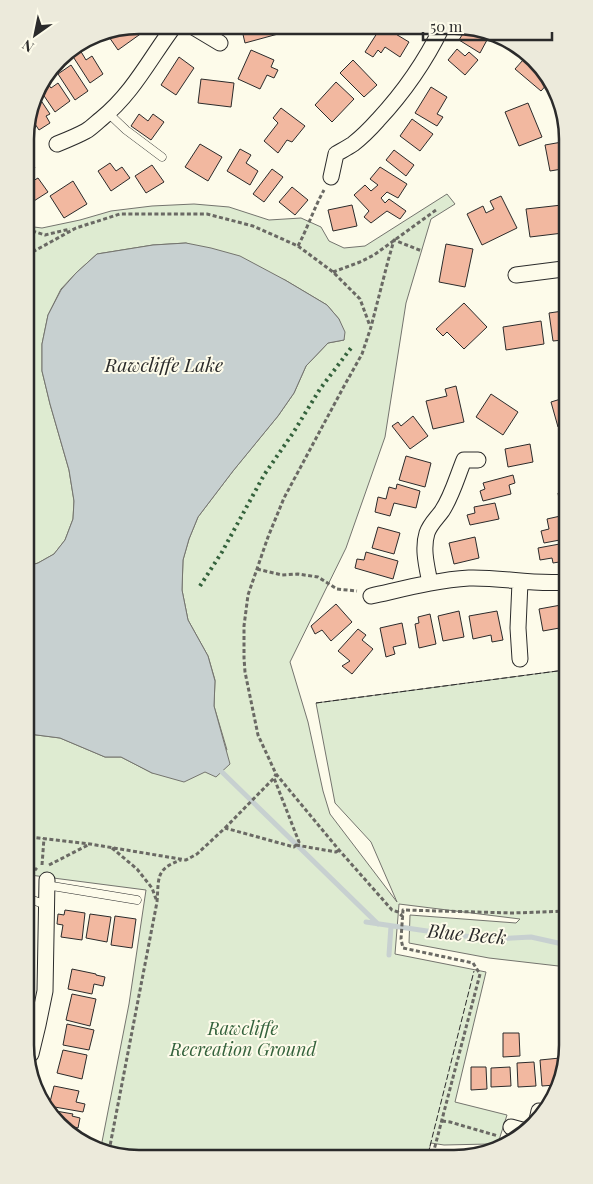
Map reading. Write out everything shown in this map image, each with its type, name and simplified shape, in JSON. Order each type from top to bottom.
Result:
[{"type":"street","points":[[58,144],[86,131],[108,113],[129,92],[168,34]]},
{"type":"street","points":[[205,34],[220,43]]},
{"type":"street","points":[[332,176],[336,154],[352,145],[364,135],[406,89],[433,47],[439,34]]},
{"type":"street","points":[[516,275],[559,270]]},
{"type":"street","points":[[430,583],[425,552],[427,532],[448,500],[466,457]]},
{"type":"street","points":[[371,596],[430,583],[468,578],[493,578],[520,582],[559,582]]},
{"type":"street","points":[[520,582],[518,628],[520,659]]},
{"type":"street","points":[[34,1024],[45,992],[47,882]]},
{"type":"lane","points":[[108,113],[126,130],[162,157]]},
{"type":"lane","points":[[47,882],[137,900]]},
{"type":"lane","points":[[34,900],[46,905]]},
{"type":"path","points":[[298,246],[315,207],[332,176]]},
{"type":"path","points":[[333,272],[374,255],[436,210]]},
{"type":"path","points":[[34,232],[45,235],[76,228],[120,214],[207,214],[253,226],[298,246],[333,272],[360,299],[371,328]]},
{"type":"path","points":[[34,251],[76,228]]},
{"type":"path","points":[[394,240],[422,252]]},
{"type":"path","points":[[296,845],[299,842],[258,735],[245,672],[244,626],[248,595],[284,498],[362,354],[371,328],[394,240]]},
{"type":"path","points":[[257,569],[282,575],[298,574],[318,577],[337,589],[361,591],[371,596]]},
{"type":"path","points":[[110,1146],[157,902],[159,878],[163,869],[170,864],[186,860],[198,854],[275,776]]},
{"type":"path","points":[[275,776],[392,910],[398,912],[403,917]]},
{"type":"path","points":[[225,828],[294,847],[296,845],[336,852],[339,850]]},
{"type":"path","points":[[34,837],[90,844],[182,860]]},
{"type":"path","points":[[42,864],[44,838]]},
{"type":"path","points":[[47,882],[40,880],[42,869],[90,844]]},
{"type":"path","points":[[112,848],[137,869],[152,888],[157,902]]},
{"type":"path","points":[[434,1150],[480,974],[473,964],[402,948],[404,910],[513,913],[559,911]]},
{"type":"path","points":[[442,1121],[497,1136],[517,1129]]},
{"type":"green space","name":"Rawcliffe Recreation Ground","points":[[447,194],[455,204],[431,219],[406,303],[385,437],[346,548],[290,662],[308,722],[323,791],[330,814],[397,902],[371,842],[335,803],[316,703],[559,671],[559,966],[489,958],[409,943],[410,915],[516,923],[520,919],[399,904],[395,954],[486,972],[455,1102],[507,1115],[498,1140],[489,1144],[444,1145],[431,1143],[429,1150],[139,1150],[112,1147],[102,1143],[129,1004],[146,890],[34,876],[34,735],[60,738],[105,757],[121,757],[152,773],[227,750],[214,706],[215,680],[208,656],[188,620],[182,590],[183,560],[198,517],[278,416],[294,393],[306,366],[328,343],[344,340],[339,319],[327,305],[285,280],[186,243],[153,245],[97,254],[61,289],[48,315],[42,344],[42,371],[69,470],[74,501],[73,519],[65,540],[54,554],[34,564],[34,227],[42,228],[111,211],[152,206],[194,204],[229,207],[269,220],[301,218],[321,227],[329,241],[344,248],[365,246]]},
{"type":"water","name":"Rawcliffe Lake","points":[[186,243],[240,256],[327,305],[339,319],[345,332],[344,340],[328,343],[306,366],[294,393],[198,517],[189,539],[183,560],[182,590],[188,620],[208,656],[215,681],[214,706],[230,764],[216,777],[205,772],[184,782],[152,773],[121,757],[105,757],[60,738],[34,735],[34,564],[54,554],[65,540],[73,519],[74,501],[69,470],[42,371],[42,344],[48,315],[61,290],[97,254],[153,245]]},
{"type":"building","points":[[140,34],[118,50],[110,38]]},
{"type":"building","points":[[243,34],[278,34],[245,43]]},
{"type":"building","points":[[377,34],[396,34],[409,42],[400,57],[385,47],[381,53],[378,50],[373,57],[365,52]]},
{"type":"building","points":[[463,34],[487,40],[480,53],[459,40]]},
{"type":"building","points":[[457,49],[465,56],[469,52],[478,60],[465,75],[448,60]]},
{"type":"building","points":[[251,50],[274,60],[271,67],[278,70],[274,78],[267,75],[260,89],[238,79]]},
{"type":"building","points":[[81,51],[86,60],[92,56],[103,74],[90,83],[73,57]]},
{"type":"building","points":[[179,57],[194,68],[176,95],[161,85]]},
{"type":"building","points":[[353,60],[377,85],[364,97],[340,73]]},
{"type":"building","points":[[523,60],[542,80],[545,86],[541,91],[515,69]]},
{"type":"building","points":[[71,65],[88,91],[75,100],[58,74]]},
{"type":"building","points":[[201,79],[234,83],[231,107],[198,103]]},
{"type":"building","points":[[336,82],[354,99],[332,122],[315,105]]},
{"type":"building","points":[[58,83],[70,101],[55,112],[44,95],[49,85],[51,88]]},
{"type":"building","points":[[431,87],[447,97],[437,114],[443,117],[437,126],[415,113]]},
{"type":"building","points":[[41,101],[50,114],[46,116],[50,123],[39,130],[35,124]]},
{"type":"building","points":[[528,103],[542,137],[519,146],[505,112]]},
{"type":"building","points":[[281,108],[305,126],[292,142],[287,140],[278,153],[264,141],[278,123],[273,118]]},
{"type":"building","points":[[139,114],[148,121],[153,114],[164,122],[151,140],[131,126]]},
{"type":"building","points":[[412,119],[433,134],[420,151],[400,136]]},
{"type":"building","points":[[559,143],[559,170],[550,171],[545,145]]},
{"type":"building","points":[[200,144],[222,157],[208,181],[185,167]]},
{"type":"building","points":[[240,149],[251,155],[246,163],[258,171],[250,185],[227,171]]},
{"type":"building","points":[[394,150],[414,165],[406,176],[386,160]]},
{"type":"building","points":[[110,163],[116,171],[122,167],[130,178],[111,191],[98,171]]},
{"type":"building","points":[[152,165],[164,182],[146,193],[135,176]]},
{"type":"building","points":[[380,167],[407,184],[398,198],[387,192],[381,198],[385,203],[389,199],[406,211],[400,219],[387,211],[371,223],[364,217],[369,211],[354,195],[365,185],[371,191],[378,185],[370,179]]},
{"type":"building","points":[[272,169],[283,177],[264,202],[253,194]]},
{"type":"building","points":[[38,178],[48,192],[34,201],[34,180]]},
{"type":"building","points":[[73,181],[87,204],[64,218],[50,196]]},
{"type":"building","points":[[292,187],[308,200],[295,215],[279,202]]},
{"type":"building","points":[[501,196],[517,228],[482,245],[467,214],[483,206],[486,213],[494,209],[490,201]]},
{"type":"building","points":[[352,205],[357,226],[333,231],[328,210]]},
{"type":"building","points":[[559,205],[559,233],[530,237],[526,209]]},
{"type":"building","points":[[446,244],[473,249],[465,287],[439,282]]},
{"type":"building","points":[[464,303],[487,327],[464,349],[447,332],[443,336],[436,329]]},
{"type":"building","points":[[559,312],[559,340],[553,341],[549,313]]},
{"type":"building","points":[[541,321],[544,344],[506,350],[503,327]]},
{"type":"building","points":[[456,386],[464,422],[433,429],[426,401],[447,396],[445,389]]},
{"type":"building","points":[[491,394],[518,412],[503,435],[476,417]]},
{"type":"building","points":[[559,400],[558,427],[551,402]]},
{"type":"building","points":[[413,416],[428,436],[410,449],[392,426],[398,422],[401,426]]},
{"type":"building","points":[[530,444],[533,462],[508,467],[505,449]]},
{"type":"building","points":[[406,456],[431,463],[425,487],[399,480]]},
{"type":"building","points":[[513,475],[515,483],[509,485],[511,494],[483,501],[480,491],[485,489],[483,483]]},
{"type":"building","points":[[397,484],[420,491],[416,508],[394,503],[390,516],[375,512],[378,497],[386,499],[389,487],[396,489]]},
{"type":"building","points":[[495,503],[499,519],[470,525],[467,515],[475,513],[474,507]]},
{"type":"building","points":[[559,516],[559,540],[544,543],[541,531],[549,529],[547,519]]},
{"type":"building","points":[[378,527],[400,533],[394,554],[372,548]]},
{"type":"building","points":[[475,537],[479,558],[454,564],[449,543]]},
{"type":"building","points":[[559,544],[559,562],[553,563],[552,558],[540,560],[538,548]]},
{"type":"building","points":[[366,552],[398,561],[393,579],[355,568],[357,559],[364,560]]},
{"type":"building","points":[[336,604],[352,622],[331,641],[322,630],[315,634],[311,626]]},
{"type":"building","points":[[559,605],[559,628],[543,631],[539,609]]},
{"type":"building","points":[[459,611],[464,637],[443,641],[438,616]]},
{"type":"building","points":[[497,611],[503,640],[492,642],[491,635],[473,639],[469,616]]},
{"type":"building","points":[[430,614],[436,644],[419,648],[415,624],[419,623],[418,617]]},
{"type":"building","points":[[402,623],[406,644],[393,647],[395,654],[386,657],[380,628]]},
{"type":"building","points":[[358,629],[366,635],[362,640],[373,649],[352,674],[342,666],[350,661],[338,651]]},
{"type":"building","points":[[65,910],[85,913],[82,940],[61,937],[63,925],[57,924],[58,914],[64,915]]},
{"type":"building","points":[[90,914],[111,917],[107,942],[86,938]]},
{"type":"building","points":[[115,916],[136,919],[132,948],[111,945]]},
{"type":"building","points":[[72,969],[105,977],[103,986],[94,984],[92,994],[68,989]]},
{"type":"building","points":[[72,994],[96,999],[90,1026],[66,1020]]},
{"type":"building","points":[[67,1024],[94,1030],[89,1050],[63,1045]]},
{"type":"building","points":[[503,1033],[519,1033],[520,1056],[503,1057]]},
{"type":"building","points":[[63,1050],[87,1055],[82,1079],[57,1073]]},
{"type":"building","points":[[558,1058],[551,1085],[542,1086],[540,1060]]},
{"type":"building","points":[[534,1062],[536,1086],[518,1087],[517,1063]]},
{"type":"building","points":[[471,1067],[486,1067],[487,1089],[471,1090]]},
{"type":"building","points":[[510,1067],[511,1086],[491,1087],[491,1068]]},
{"type":"building","points":[[54,1086],[79,1091],[76,1102],[85,1104],[83,1112],[54,1107],[50,1101]]},
{"type":"building","points":[[57,1111],[73,1114],[72,1116],[80,1118],[78,1128],[73,1127]]},
{"type":"waterway","points":[[222,772],[378,924]]},
{"type":"waterway","name":"Blue Beck","points":[[366,922],[454,935],[495,939],[531,937],[559,943]]},
{"type":"waterway","points":[[389,955],[391,926]]},
{"type":"hedge","points":[[200,586],[222,552],[264,475],[320,389],[351,348]]},
{"type":"fence","points":[[316,703],[559,671]]},
{"type":"fence","points":[[429,1150],[474,971]]}]
